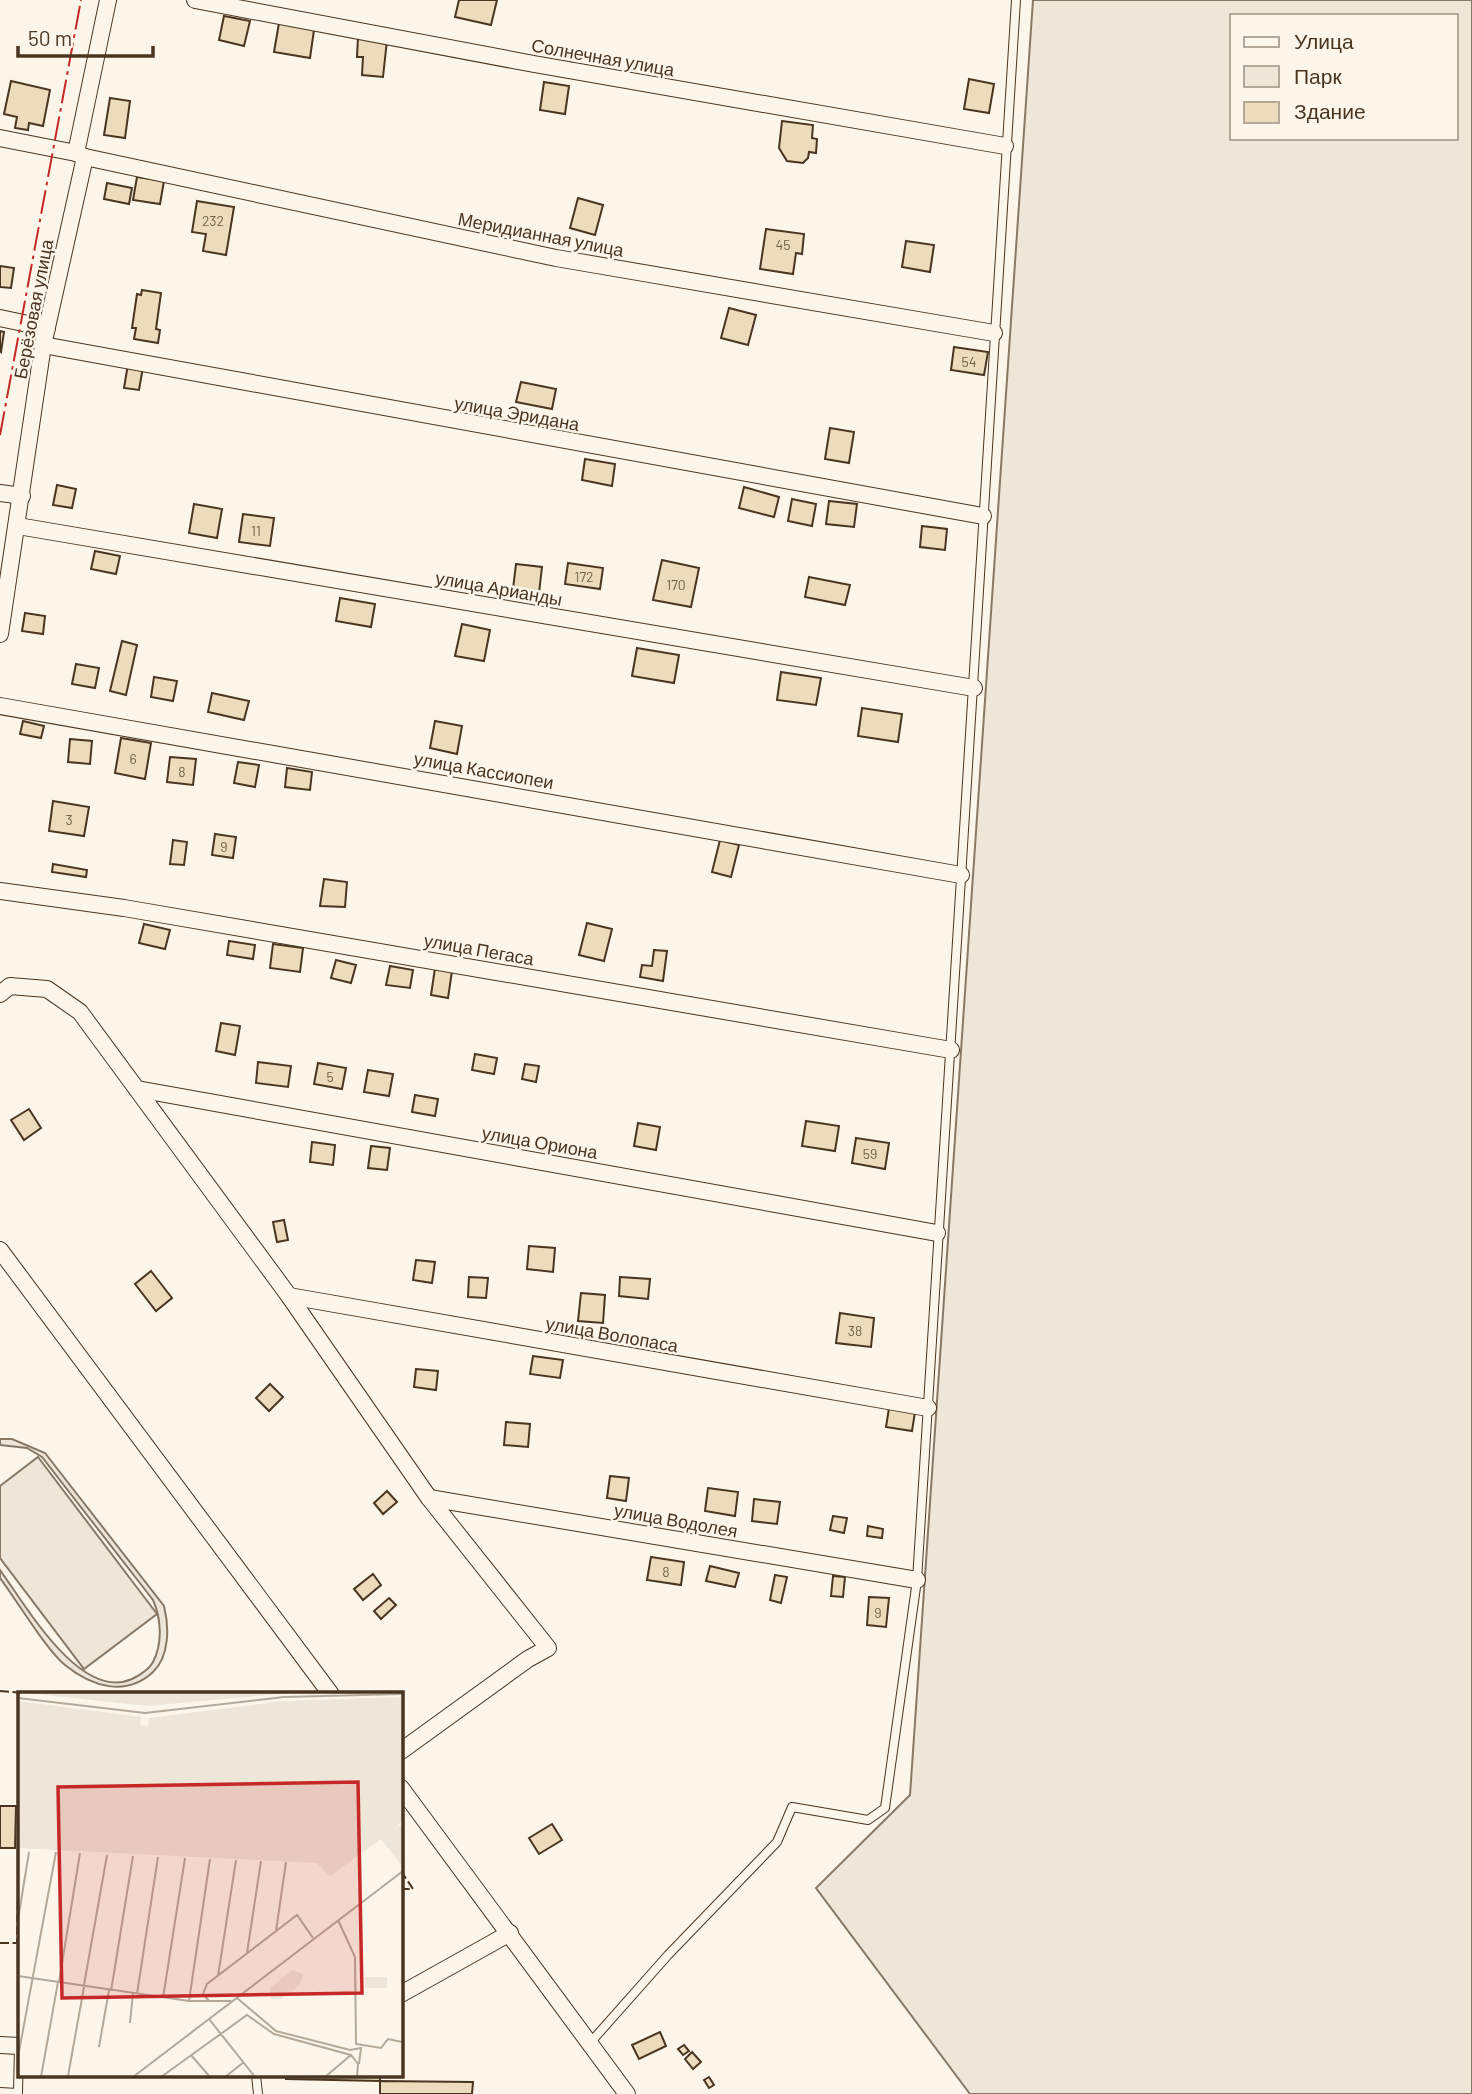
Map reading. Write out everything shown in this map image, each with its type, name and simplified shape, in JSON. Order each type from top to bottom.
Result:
[{"type":"street","name":"Берёзовая улица","points":[[0,634],[43,345],[81,155],[108,0]]},
{"type":"street","name":"Солнечная улица","points":[[195,0],[520,62],[1005,146]]},
{"type":"street","name":"Меридианная улица","points":[[0,138],[556,258],[993,333]]},
{"type":"street","points":[[0,318],[47,328]]},
{"type":"street","name":"улица Эридана","points":[[43,345],[984,516]]},
{"type":"street","points":[[0,493],[22,496]]},
{"type":"street","name":"улица Арианды","points":[[18,527],[974,688]]},
{"type":"street","name":"улица Кассиопеи","points":[[0,706],[961,875]]},
{"type":"street","name":"улица Пегаса","points":[[0,891],[138,910],[951,1050]]},
{"type":"street","points":[[0,994],[10,986],[47,989],[80,1012],[289,1296],[429,1498],[548,1648],[528,1659],[402,1750]]},
{"type":"street","name":"улица Ориона","points":[[137,1089],[937,1233]]},
{"type":"street","points":[[0,1250],[329,1692]]},
{"type":"street","name":"улица Волопаса","points":[[289,1296],[928,1408]]},
{"type":"street","name":"улица Водолея","points":[[429,1498],[917,1580]]},
{"type":"street","points":[[402,1789],[627,2094]]},
{"type":"street","points":[[402,1993],[510,1933]]},
{"type":"street","points":[[0,2045],[18,2046]]},
{"type":"lane","points":[[590,2043],[712,1907],[777,1842],[792,1808],[868,1820],[885,1808],[917,1580],[937,1233],[974,688],[993,333],[1016,0]]},
{"type":"lane","points":[[0,2092],[18,2093],[18,2076]]},
{"type":"lane","points":[[256,2076],[258,2094]]},
{"type":"green space","points":[[1033,0],[1472,0],[1472,2094],[970,2094],[816,1888],[910,1795]]},
{"type":"green space","points":[[0,1439],[12,1439],[45,1453],[164,1606],[167,1631],[163,1658],[143,1680],[132,1685],[109,1686],[75,1673],[50,1648],[0,1578],[0,1570],[56,1646],[74,1664],[93,1676],[112,1682],[132,1679],[147,1670],[153,1662],[160,1631],[153,1600],[42,1457],[27,1448],[0,1445]]},
{"type":"green space","points":[[38,1457],[157,1614],[84,1669],[0,1558],[0,1486]]},
{"type":"building","points":[[459,0],[497,0],[491,25],[455,17]]},
{"type":"building","points":[[224,16],[250,21],[244,46],[219,40]]},
{"type":"building","points":[[279,23],[314,30],[310,58],[274,52]]},
{"type":"building","points":[[358,37],[387,40],[383,77],[362,75],[363,57],[357,57]]},
{"type":"building","points":[[969,79],[994,84],[989,113],[964,109]]},
{"type":"building","points":[[11,81],[50,90],[43,126],[29,123],[28,130],[15,128],[17,117],[4,114]]},
{"type":"building","points":[[544,82],[569,86],[565,114],[540,110]]},
{"type":"building","points":[[110,98],[130,101],[125,138],[104,135]]},
{"type":"building","points":[[782,121],[813,125],[812,138],[817,139],[816,153],[809,152],[803,163],[787,161],[779,148]]},
{"type":"building","points":[[137,177],[164,181],[160,204],[133,200]]},
{"type":"building","points":[[107,183],[132,188],[129,204],[104,199]]},
{"type":"building","points":[[578,198],[603,205],[595,235],[570,228]]},
{"type":"building","points":[[197,201],[234,207],[226,255],[203,251],[206,234],[192,232]]},
{"type":"building","points":[[766,229],[804,234],[802,254],[796,253],[793,274],[760,269]]},
{"type":"building","points":[[906,241],[934,245],[930,272],[902,267]]},
{"type":"building","points":[[0,266],[14,268],[11,288],[0,287]]},
{"type":"building","points":[[142,290],[161,293],[156,329],[160,330],[158,343],[134,339],[136,328],[132,328],[137,294],[141,295]]},
{"type":"building","points":[[729,308],[756,315],[748,345],[721,338]]},
{"type":"building","points":[[0,331],[4,332],[1,352],[0,351]]},
{"type":"building","points":[[954,347],[988,352],[984,375],[951,370]]},
{"type":"building","points":[[128,364],[143,367],[139,390],[124,388]]},
{"type":"building","points":[[521,382],[556,389],[552,409],[516,402]]},
{"type":"building","points":[[830,428],[854,432],[849,463],[825,459]]},
{"type":"building","points":[[585,459],[615,464],[612,486],[582,480]]},
{"type":"building","points":[[57,485],[76,489],[72,508],[53,505]]},
{"type":"building","points":[[744,487],[779,497],[774,517],[739,508]]},
{"type":"building","points":[[792,499],[816,504],[812,526],[788,521]]},
{"type":"building","points":[[829,501],[857,504],[854,527],[826,524]]},
{"type":"building","points":[[194,504],[222,509],[217,538],[189,533]]},
{"type":"building","points":[[243,514],[274,518],[270,546],[239,542]]},
{"type":"building","points":[[922,526],[947,529],[945,550],[920,547]]},
{"type":"building","points":[[95,551],[120,556],[116,574],[91,569]]},
{"type":"building","points":[[662,560],[699,568],[691,607],[653,600]]},
{"type":"building","points":[[568,563],[603,568],[600,589],[565,584]]},
{"type":"building","points":[[516,564],[542,567],[539,593],[513,589]]},
{"type":"building","points":[[809,577],[850,585],[845,605],[805,597]]},
{"type":"building","points":[[340,598],[375,604],[371,627],[336,621]]},
{"type":"building","points":[[25,613],[45,616],[43,634],[22,631]]},
{"type":"building","points":[[462,624],[490,630],[484,661],[455,656]]},
{"type":"building","points":[[122,641],[137,645],[126,695],[110,691]]},
{"type":"building","points":[[637,648],[679,655],[674,683],[632,676]]},
{"type":"building","points":[[76,664],[99,668],[95,688],[72,684]]},
{"type":"building","points":[[781,672],[821,678],[816,705],[777,700]]},
{"type":"building","points":[[154,677],[177,681],[173,701],[151,697]]},
{"type":"building","points":[[212,693],[249,701],[244,720],[208,712]]},
{"type":"building","points":[[862,708],[902,714],[898,742],[858,736]]},
{"type":"building","points":[[23,721],[44,726],[41,738],[20,734]]},
{"type":"building","points":[[435,721],[462,726],[457,754],[430,748]]},
{"type":"building","points":[[121,738],[151,743],[145,779],[115,773]]},
{"type":"building","points":[[70,739],[92,741],[90,764],[68,762]]},
{"type":"building","points":[[170,757],[196,759],[193,785],[167,782]]},
{"type":"building","points":[[238,762],[259,765],[255,787],[234,783]]},
{"type":"building","points":[[287,768],[312,772],[310,790],[285,787]]},
{"type":"building","points":[[53,801],[89,807],[84,836],[49,831]]},
{"type":"building","points":[[215,834],[236,837],[233,858],[212,855]]},
{"type":"building","points":[[173,840],[187,842],[184,865],[170,864]]},
{"type":"building","points":[[720,840],[739,845],[731,877],[712,872]]},
{"type":"building","points":[[53,864],[87,870],[86,877],[52,872]]},
{"type":"building","points":[[324,879],[347,882],[345,907],[320,906]]},
{"type":"building","points":[[587,923],[612,929],[604,961],[579,955]]},
{"type":"building","points":[[144,924],[170,930],[165,949],[139,943]]},
{"type":"building","points":[[229,941],[255,945],[253,959],[227,955]]},
{"type":"building","points":[[273,944],[303,948],[300,972],[270,968]]},
{"type":"building","points":[[654,950],[667,951],[663,981],[640,977],[642,965],[652,966]]},
{"type":"building","points":[[336,960],[356,965],[351,983],[331,978]]},
{"type":"building","points":[[390,966],[413,970],[410,988],[386,985]]},
{"type":"building","points":[[435,968],[452,971],[448,998],[431,995]]},
{"type":"building","points":[[221,1023],[240,1026],[235,1055],[216,1051]]},
{"type":"building","points":[[475,1054],[497,1058],[494,1074],[472,1070]]},
{"type":"building","points":[[258,1062],[291,1066],[288,1087],[256,1083]]},
{"type":"building","points":[[318,1063],[346,1068],[342,1089],[314,1084]]},
{"type":"building","points":[[525,1064],[539,1066],[536,1082],[522,1079]]},
{"type":"building","points":[[368,1070],[393,1074],[389,1096],[364,1092]]},
{"type":"building","points":[[415,1095],[438,1099],[435,1116],[412,1112]]},
{"type":"building","points":[[29,1109],[41,1128],[24,1140],[11,1120]]},
{"type":"building","points":[[806,1121],[839,1126],[835,1151],[802,1146]]},
{"type":"building","points":[[638,1123],[660,1127],[656,1150],[634,1146]]},
{"type":"building","points":[[856,1138],[889,1143],[885,1169],[852,1163]]},
{"type":"building","points":[[312,1142],[335,1145],[333,1165],[310,1162]]},
{"type":"building","points":[[371,1146],[390,1148],[387,1170],[368,1168]]},
{"type":"building","points":[[284,1220],[288,1240],[277,1242],[273,1222]]},
{"type":"building","points":[[529,1246],[555,1248],[553,1272],[527,1269]]},
{"type":"building","points":[[416,1260],[435,1262],[432,1283],[413,1280]]},
{"type":"building","points":[[151,1271],[172,1298],[156,1311],[135,1284]]},
{"type":"building","points":[[469,1277],[488,1278],[486,1298],[468,1297]]},
{"type":"building","points":[[620,1277],[650,1279],[648,1299],[619,1296]]},
{"type":"building","points":[[581,1293],[605,1295],[603,1323],[578,1321]]},
{"type":"building","points":[[840,1313],[874,1318],[871,1347],[836,1343]]},
{"type":"building","points":[[533,1356],[563,1360],[560,1378],[530,1374]]},
{"type":"building","points":[[416,1369],[438,1371],[436,1390],[414,1387]]},
{"type":"building","points":[[270,1384],[283,1397],[269,1411],[256,1398]]},
{"type":"building","points":[[889,1408],[915,1412],[912,1431],[886,1427]]},
{"type":"building","points":[[506,1422],[530,1424],[528,1447],[504,1445]]},
{"type":"building","points":[[610,1476],[629,1478],[626,1501],[607,1498]]},
{"type":"building","points":[[708,1488],[738,1492],[735,1516],[705,1511]]},
{"type":"building","points":[[387,1491],[397,1502],[383,1514],[374,1503]]},
{"type":"building","points":[[754,1499],[780,1502],[777,1524],[752,1521]]},
{"type":"building","points":[[833,1516],[847,1518],[844,1533],[830,1530]]},
{"type":"building","points":[[868,1526],[883,1529],[882,1538],[867,1536]]},
{"type":"building","points":[[651,1557],[684,1562],[681,1585],[647,1580]]},
{"type":"building","points":[[710,1566],[739,1573],[735,1587],[706,1581]]},
{"type":"building","points":[[373,1574],[381,1585],[363,1600],[354,1589]]},
{"type":"building","points":[[775,1575],[787,1577],[781,1603],[770,1600]]},
{"type":"building","points":[[833,1576],[845,1577],[843,1597],[831,1596]]},
{"type":"building","points":[[869,1597],[889,1598],[886,1627],[867,1625]]},
{"type":"building","points":[[389,1598],[396,1605],[381,1619],[374,1611]]},
{"type":"building","points":[[0,1806],[16,1806],[15,1848],[0,1848]]},
{"type":"building","points":[[552,1824],[562,1840],[539,1854],[529,1838]]},
{"type":"building","points":[[660,2032],[666,2046],[639,2059],[632,2045]]},
{"type":"building","points":[[684,2045],[689,2051],[683,2055],[678,2049]]},
{"type":"building","points":[[692,2052],[701,2062],[693,2069],[685,2059]]},
{"type":"building","points":[[286,2076],[380,2076],[380,2081],[286,2079]]},
{"type":"building","points":[[709,2077],[714,2085],[709,2088],[704,2080]]},
{"type":"building","points":[[380,2081],[473,2082],[472,2094],[380,2094]]},
{"type":"fence","points":[[0,1691],[18,1692]]},
{"type":"fence","points":[[402,1872],[413,1889],[402,1889]]},
{"type":"fence","points":[[0,1943],[17,1943],[18,1892]]},
{"type":"power","points":[[0,435],[81,0]]}]
